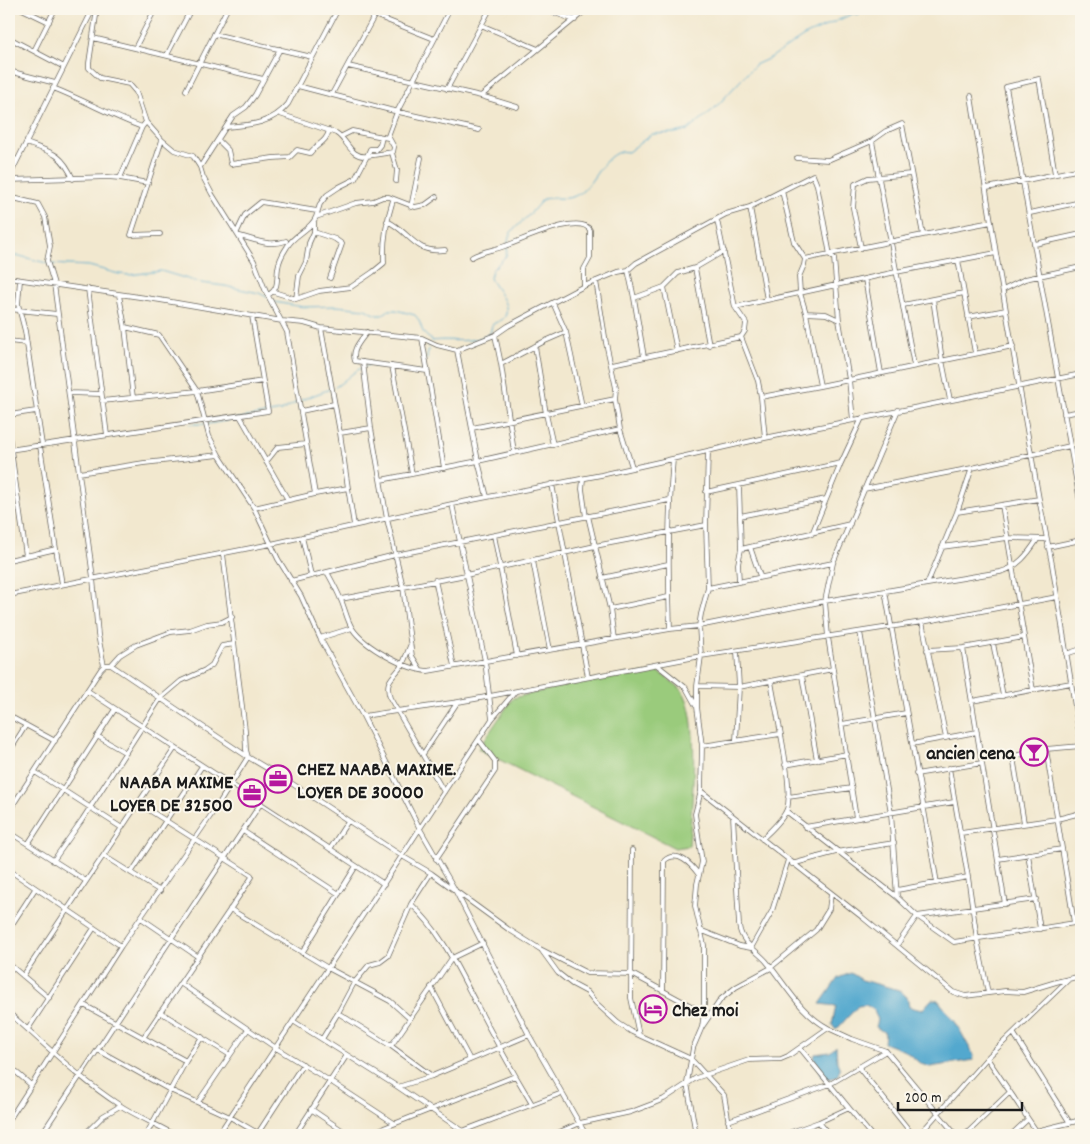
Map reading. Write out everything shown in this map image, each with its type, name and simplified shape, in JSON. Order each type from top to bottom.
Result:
[{"type":"street","points":[[22,9],[49,22]]},
{"type":"street","points":[[34,51],[55,9]]},
{"type":"street","points":[[93,9],[9,178],[120,178],[148,183]]},
{"type":"street","points":[[98,9],[89,68],[100,78],[129,84],[134,87],[146,122],[174,150],[193,156],[200,166],[203,177],[212,194],[254,260],[268,295],[287,332],[315,494]]},
{"type":"street","points":[[136,48],[155,9]]},
{"type":"street","points":[[168,55],[190,10],[184,9]]},
{"type":"street","points":[[186,90],[227,9]]},
{"type":"street","points":[[226,127],[260,122],[280,114],[298,86],[338,9]]},
{"type":"street","points":[[332,94],[378,9]]},
{"type":"street","points":[[388,138],[397,112],[450,10],[442,9]]},
{"type":"street","points":[[447,89],[490,9]]},
{"type":"street","points":[[544,9],[575,20]]},
{"type":"street","points":[[559,15],[561,9]]},
{"type":"street","points":[[481,96],[587,9]]},
{"type":"street","points":[[374,15],[434,39]]},
{"type":"street","points":[[481,25],[538,49]]},
{"type":"street","points":[[214,34],[312,57]]},
{"type":"street","points":[[9,38],[64,67]]},
{"type":"street","points":[[93,38],[263,79]]},
{"type":"street","points":[[200,166],[233,116],[246,107],[280,50]]},
{"type":"street","points":[[348,66],[481,96],[517,107]]},
{"type":"street","points":[[9,71],[56,83]]},
{"type":"street","points":[[1055,174],[1039,79],[1006,87],[1081,507]]},
{"type":"street","points":[[298,86],[397,112],[479,130]]},
{"type":"street","points":[[53,88],[100,108],[120,119],[142,127]]},
{"type":"street","points":[[971,96],[1038,499],[1079,715],[1081,745],[1046,749],[1016,755],[1014,758],[1024,823]]},
{"type":"street","points":[[280,114],[342,136],[353,153],[362,157],[392,153]]},
{"type":"street","points":[[120,178],[142,127],[146,122]]},
{"type":"street","points":[[797,158],[828,160],[872,141],[886,131],[902,124],[923,234]]},
{"type":"street","points":[[218,140],[228,150],[231,164],[290,157],[297,150],[310,154],[317,144],[322,143],[326,139],[329,130]]},
{"type":"street","points":[[342,136],[352,131],[388,138],[394,147],[392,153],[397,170],[396,181]]},
{"type":"street","points":[[375,154],[382,137]]},
{"type":"street","points":[[160,234],[131,236],[162,140]]},
{"type":"street","points":[[872,141],[914,366]]},
{"type":"street","points":[[26,143],[56,155],[65,162],[73,179]]},
{"type":"street","points":[[296,299],[299,276],[306,262],[309,243],[314,232],[314,222],[320,204],[327,195],[355,179],[370,149],[377,149]]},
{"type":"street","points":[[9,158],[17,160]]},
{"type":"street","points":[[411,206],[421,158]]},
{"type":"street","points":[[986,188],[1081,169]]},
{"type":"street","points":[[861,248],[854,208],[855,184],[862,180],[911,174]]},
{"type":"street","points":[[9,278],[282,322],[304,323],[321,328],[422,338],[437,345],[457,350],[495,335],[508,326],[584,286],[618,272],[628,270],[636,263],[726,214],[750,207],[813,175],[817,185],[830,254],[834,258],[839,320],[849,380],[853,420]]},
{"type":"street","points":[[782,191],[794,242],[805,259],[799,277],[800,293],[806,313],[820,386]]},
{"type":"street","points":[[9,197],[38,204],[43,212],[50,246],[48,261],[54,284],[76,440],[98,635],[104,666]]},
{"type":"street","points":[[316,216],[356,203],[374,201],[382,197],[411,206],[422,207],[436,197]]},
{"type":"street","points":[[274,292],[296,299],[350,286],[374,272],[384,263],[387,221],[393,200]]},
{"type":"street","points":[[238,234],[245,215],[261,202],[317,211]]},
{"type":"street","points":[[1030,213],[1081,202]]},
{"type":"street","points":[[750,207],[767,300]]},
{"type":"street","points":[[612,364],[741,337],[745,331],[746,323],[735,307],[718,220]]},
{"type":"street","points":[[387,221],[405,233],[410,240],[421,246],[432,251],[445,250]]},
{"type":"street","points":[[268,295],[274,292],[278,281],[278,269],[288,245],[295,236],[314,222]]},
{"type":"street","points":[[805,259],[923,234],[992,222]]},
{"type":"street","points":[[472,256],[504,247],[560,226],[585,224],[590,230],[590,258],[584,269],[584,286]]},
{"type":"street","points":[[314,232],[342,244],[330,278]]},
{"type":"street","points":[[238,234],[260,243],[280,243],[286,241]]},
{"type":"street","points":[[1035,244],[1081,234]]},
{"type":"street","points":[[634,298],[664,287],[678,273],[695,268],[724,251]]},
{"type":"street","points":[[735,307],[896,272],[996,253]]},
{"type":"street","points":[[958,260],[975,353]]},
{"type":"street","points":[[1003,290],[1023,279],[1081,267]]},
{"type":"street","points":[[695,268],[709,344]]},
{"type":"street","points":[[628,270],[644,358]]},
{"type":"street","points":[[865,279],[880,373]]},
{"type":"street","points":[[20,280],[18,297],[62,584]]},
{"type":"street","points":[[596,281],[605,338],[617,393],[615,399],[620,429],[632,467]]},
{"type":"street","points":[[664,287],[677,350]]},
{"type":"street","points":[[88,290],[107,436]]},
{"type":"street","points":[[903,305],[964,293]]},
{"type":"street","points":[[119,295],[125,327],[133,398]]},
{"type":"street","points":[[933,300],[950,400]]},
{"type":"street","points":[[553,303],[566,332],[582,406]]},
{"type":"street","points":[[9,309],[57,314]]},
{"type":"street","points":[[968,317],[1006,310]]},
{"type":"street","points":[[806,313],[826,314],[839,320]]},
{"type":"street","points":[[10,450],[268,411],[252,316]]},
{"type":"street","points":[[125,327],[159,335],[197,391],[210,436],[219,455],[254,508],[320,638],[364,716],[420,830],[454,888],[529,1035],[586,1135]]},
{"type":"street","points":[[321,328],[354,525]]},
{"type":"street","points":[[367,332],[354,354],[355,360],[427,371]]},
{"type":"street","points":[[501,364],[566,332]]},
{"type":"street","points":[[495,335],[514,452]]},
{"type":"street","points":[[741,337],[754,369],[761,396],[765,438]]},
{"type":"street","points":[[422,338],[444,468]]},
{"type":"street","points":[[9,341],[26,343]]},
{"type":"street","points":[[535,346],[553,445]]},
{"type":"street","points":[[761,396],[820,386],[1013,346]]},
{"type":"street","points":[[457,350],[478,461],[487,497]]},
{"type":"street","points":[[362,362],[387,519],[404,587],[410,645],[414,662],[422,670]]},
{"type":"street","points":[[392,366],[412,474]]},
{"type":"street","points":[[9,595],[223,554],[452,504],[583,479],[898,410],[1081,374]]},
{"type":"street","points":[[102,401],[197,391],[263,381]]},
{"type":"street","points":[[69,394],[101,394]]},
{"type":"street","points":[[472,428],[615,399]]},
{"type":"street","points":[[301,411],[334,404]]},
{"type":"street","points":[[856,818],[828,637],[825,601],[833,563],[898,410]]},
{"type":"street","points":[[9,415],[36,411]]},
{"type":"street","points":[[1064,414],[1081,411]]},
{"type":"street","points":[[240,416],[288,500]]},
{"type":"street","points":[[812,534],[862,418]]},
{"type":"street","points":[[340,433],[371,428]]},
{"type":"street","points":[[381,480],[553,445],[620,429]]},
{"type":"street","points":[[9,436],[26,556]]},
{"type":"street","points":[[266,462],[280,446],[306,444]]},
{"type":"street","points":[[864,489],[972,468],[1070,446]]},
{"type":"street","points":[[702,1027],[704,1013],[704,945],[695,906],[702,862],[694,814],[701,791],[702,746],[697,707],[697,686],[701,656],[700,614],[708,588],[706,492],[708,451]]},
{"type":"street","points":[[79,473],[144,463],[219,455]]},
{"type":"street","points":[[670,629],[668,564],[672,458]]},
{"type":"street","points":[[706,492],[841,463]]},
{"type":"street","points":[[927,584],[972,468]]},
{"type":"street","points":[[1075,475],[1081,474]]},
{"type":"street","points":[[583,479],[582,489],[587,516],[610,608],[614,639]]},
{"type":"street","points":[[552,484],[557,522],[588,677]]},
{"type":"street","points":[[739,581],[738,564],[741,549],[740,485]]},
{"type":"street","points":[[254,508],[348,488]]},
{"type":"street","points":[[740,516],[826,499]]},
{"type":"street","points":[[956,512],[1038,499]]},
{"type":"street","points":[[291,581],[395,555],[670,500]]},
{"type":"street","points":[[452,504],[485,661],[492,719]]},
{"type":"street","points":[[1002,505],[1033,690]]},
{"type":"street","points":[[741,549],[850,524]]},
{"type":"street","points":[[341,599],[706,525]]},
{"type":"street","points":[[494,534],[517,656]]},
{"type":"street","points":[[302,537],[311,576]]},
{"type":"street","points":[[942,547],[1007,538],[1047,539]]},
{"type":"street","points":[[327,572],[341,599],[352,628],[359,636],[376,650],[422,670],[517,656],[670,629],[699,626],[825,601],[1000,572],[1024,558],[1037,540]]},
{"type":"street","points":[[1048,547],[1081,540]]},
{"type":"street","points":[[750,547],[760,576]]},
{"type":"street","points":[[9,560],[56,549]]},
{"type":"street","points":[[9,1120],[121,946],[195,840],[248,757],[223,554]]},
{"type":"street","points":[[533,561],[550,650]]},
{"type":"street","points":[[708,588],[760,576],[833,563]]},
{"type":"street","points":[[602,578],[668,564]]},
{"type":"street","points":[[435,580],[454,666]]},
{"type":"street","points":[[885,591],[916,774],[937,883]]},
{"type":"street","points":[[610,608],[668,597]]},
{"type":"street","points":[[364,716],[457,703],[701,656],[922,622],[1056,598]]},
{"type":"street","points":[[9,812],[106,664],[111,664],[120,655],[136,645],[170,632],[190,630],[206,624],[222,622],[232,617]]},
{"type":"street","points":[[922,622],[946,738]]},
{"type":"street","points":[[320,638],[352,628]]},
{"type":"street","points":[[860,632],[891,812],[897,897]]},
{"type":"street","points":[[927,650],[963,648],[1024,637]]},
{"type":"street","points":[[993,643],[1003,696]]},
{"type":"street","points":[[53,861],[160,699],[181,681],[206,670],[212,665],[223,646],[234,644]]},
{"type":"street","points":[[410,645],[403,663],[389,680],[387,689],[390,698],[444,792]]},
{"type":"street","points":[[963,648],[1005,904]]},
{"type":"street","points":[[1066,654],[1081,650]]},
{"type":"street","points":[[736,740],[739,687],[737,651]]},
{"type":"street","points":[[111,664],[248,757],[454,888],[508,929],[540,949],[587,973],[632,974],[704,1013]]},
{"type":"street","points":[[657,664],[686,688],[697,707]]},
{"type":"street","points":[[697,686],[739,687],[833,669]]},
{"type":"street","points":[[802,676],[817,760]]},
{"type":"street","points":[[762,839],[786,811],[788,796],[786,765],[771,681]]},
{"type":"street","points":[[972,701],[1072,683]]},
{"type":"street","points":[[88,691],[384,884]]},
{"type":"street","points":[[218,1135],[492,719],[514,692]]},
{"type":"street","points":[[423,754],[457,703]]},
{"type":"street","points":[[28,844],[115,709]]},
{"type":"street","points":[[842,724],[906,713]]},
{"type":"street","points":[[9,716],[55,741]]},
{"type":"street","points":[[9,752],[26,725]]},
{"type":"street","points":[[912,744],[977,732]]},
{"type":"street","points":[[702,746],[780,734]]},
{"type":"street","points":[[98,736],[126,753]]},
{"type":"street","points":[[436,859],[495,771],[495,761],[479,740]]},
{"type":"street","points":[[23,976],[175,748]]},
{"type":"street","points":[[1046,749],[1074,923]]},
{"type":"street","points":[[786,765],[847,754]]},
{"type":"street","points":[[916,774],[982,763]]},
{"type":"street","points":[[131,873],[202,766]]},
{"type":"street","points":[[949,768],[977,939],[988,993]]},
{"type":"street","points":[[35,772],[122,828]]},
{"type":"street","points":[[788,796],[852,788]]},
{"type":"street","points":[[701,791],[897,945],[953,992],[965,996],[1023,992],[1081,976]]},
{"type":"street","points":[[805,827],[954,802]]},
{"type":"street","points":[[138,803],[252,878],[197,956],[143,1038]]},
{"type":"street","points":[[41,1135],[261,804]]},
{"type":"street","points":[[786,811],[836,852],[897,897],[917,916],[954,942],[1081,922]]},
{"type":"street","points":[[961,833],[1081,813]]},
{"type":"street","points":[[733,816],[740,931],[744,940],[771,968],[807,1014],[816,1022],[852,1039],[886,1051],[956,1135]]},
{"type":"street","points":[[330,849],[348,821]]},
{"type":"street","points":[[243,831],[339,894]]},
{"type":"street","points":[[9,832],[86,881]]},
{"type":"street","points":[[792,864],[836,852],[894,843]]},
{"type":"street","points":[[998,859],[1062,849]]},
{"type":"street","points":[[632,850],[631,998],[639,1034]]},
{"type":"street","points":[[1028,854],[1040,929]]},
{"type":"street","points":[[104,856],[160,892]]},
{"type":"street","points":[[663,991],[664,861],[667,858],[678,857],[690,864],[699,875]]},
{"type":"street","points":[[751,948],[772,911],[788,860]]},
{"type":"street","points":[[302,953],[356,866]]},
{"type":"street","points":[[9,871],[121,946]]},
{"type":"street","points":[[322,1038],[354,983],[369,965],[380,962],[388,956],[411,904],[431,873]]},
{"type":"street","points":[[897,890],[968,877]]},
{"type":"street","points":[[9,930],[35,889]]},
{"type":"street","points":[[696,1135],[687,1083],[693,1048],[702,1027],[721,999],[736,987],[771,968],[816,930],[829,909],[831,894]]},
{"type":"street","points":[[897,945],[917,916],[1036,899]]},
{"type":"street","points":[[411,904],[428,920],[452,958],[499,1048],[532,1104]]},
{"type":"street","points":[[230,909],[302,953],[394,1004],[409,1018]]},
{"type":"street","points":[[141,918],[197,956]]},
{"type":"street","points":[[28,1029],[94,928]]},
{"type":"street","points":[[700,930],[740,946],[751,948]]},
{"type":"street","points":[[391,1046],[452,958],[483,943]]},
{"type":"street","points":[[540,949],[562,977],[587,992],[596,1004],[618,1023],[691,1059],[724,1095],[731,1135]]},
{"type":"street","points":[[9,964],[49,998]]},
{"type":"street","points":[[919,1135],[987,1058],[1070,979]]},
{"type":"street","points":[[180,983],[276,1048],[394,1123]]},
{"type":"street","points":[[431,988],[470,1060]]},
{"type":"street","points":[[84,1005],[186,1061]]},
{"type":"street","points":[[160,1012],[230,1055]]},
{"type":"street","points":[[9,1013],[80,1076],[120,1106],[175,1135]]},
{"type":"street","points":[[338,1013],[391,1046],[432,1076]]},
{"type":"street","points":[[293,1021],[398,1087],[469,1135]]},
{"type":"street","points":[[553,1135],[580,1123],[631,1112],[652,1104],[664,1099],[687,1083],[749,1060],[781,1058],[800,1048],[828,1028]]},
{"type":"street","points":[[198,1102],[248,1029]]},
{"type":"street","points":[[1014,1034],[1070,1123]]},
{"type":"street","points":[[398,1087],[432,1076],[529,1035]]},
{"type":"street","points":[[146,1135],[186,1061],[202,1037]]},
{"type":"street","points":[[800,1048],[871,1135]]},
{"type":"street","points":[[98,1050],[170,1090],[230,1117],[260,1134],[303,1064]]},
{"type":"street","points":[[728,1121],[830,1084],[886,1051]]},
{"type":"street","points":[[295,1135],[347,1055]]},
{"type":"street","points":[[987,1058],[1037,1133],[1081,1120]]},
{"type":"street","points":[[9,1066],[31,1085]]},
{"type":"street","points":[[859,1068],[913,1135]]},
{"type":"street","points":[[366,1135],[515,1076]]},
{"type":"street","points":[[965,1135],[1010,1092]]},
{"type":"street","points":[[452,1135],[562,1093]]},
{"type":"street","points":[[84,1135],[103,1116],[120,1106]]},
{"type":"street","points":[[783,1135],[819,1122],[849,1108]]},
{"type":"street","points":[[312,1109],[349,1135]]},
{"type":"street","points":[[1011,1135],[1028,1119]]},
{"type":"street","points":[[819,1122],[829,1135]]},
{"type":"green space","points":[[659,672],[681,689],[687,701],[691,719],[694,764],[689,846],[675,848],[478,749],[513,698],[589,680]]},
{"type":"water","points":[[851,973],[862,980],[899,990],[907,997],[909,1007],[922,1010],[932,999],[938,1000],[956,1023],[974,1056],[973,1060],[930,1067],[921,1064],[905,1051],[884,1043],[885,1033],[876,1027],[878,1020],[874,1010],[866,1005],[858,1006],[836,1030],[832,1025],[836,1006],[820,1004],[838,978]]},
{"type":"water","points":[[836,1046],[837,1062],[840,1069],[837,1077],[826,1079],[820,1073],[819,1066],[814,1058],[815,1054],[830,1052]]},
{"type":"waterway","points":[[432,341],[468,340],[482,337],[490,334],[492,325],[503,319],[506,314],[505,304],[490,278],[492,270],[506,256],[509,236],[512,231],[543,199],[575,196],[585,188],[613,155],[620,152],[628,152],[652,134],[675,133],[688,130],[715,108],[755,65],[770,58],[804,36],[854,13],[858,15],[861,9]]},
{"type":"waterway","points":[[9,256],[20,256],[50,264],[89,266],[129,275],[161,271],[201,283],[259,293],[267,297]]},
{"type":"waterway","points":[[274,302],[303,307],[337,306],[365,309],[377,315],[382,315],[389,310],[396,310],[415,315],[425,334],[432,340]]},
{"type":"waterway","points":[[427,359],[429,344]]},
{"type":"waterway","points":[[334,388],[355,372],[369,365]]},
{"type":"waterway","points":[[373,366],[387,367]]},
{"type":"waterway","points":[[395,368],[414,373],[418,372]]},
{"type":"waterway","points":[[301,400],[330,389]]},
{"type":"waterway","points":[[208,424],[281,411],[297,402]]},
{"type":"waterway","points":[[190,424],[204,424]]},
{"type":"place","name":"ancien cena","points":[[1034,752]]},
{"type":"place","name":"CHEZ NAABA MAXIME. LOYER DE 30000","points":[[278,779]]},
{"type":"place","name":"NAABA MAXIME LOYER DE 32500","points":[[252,793]]},
{"type":"place","name":"Chez moi","points":[[653,1009]]}]
